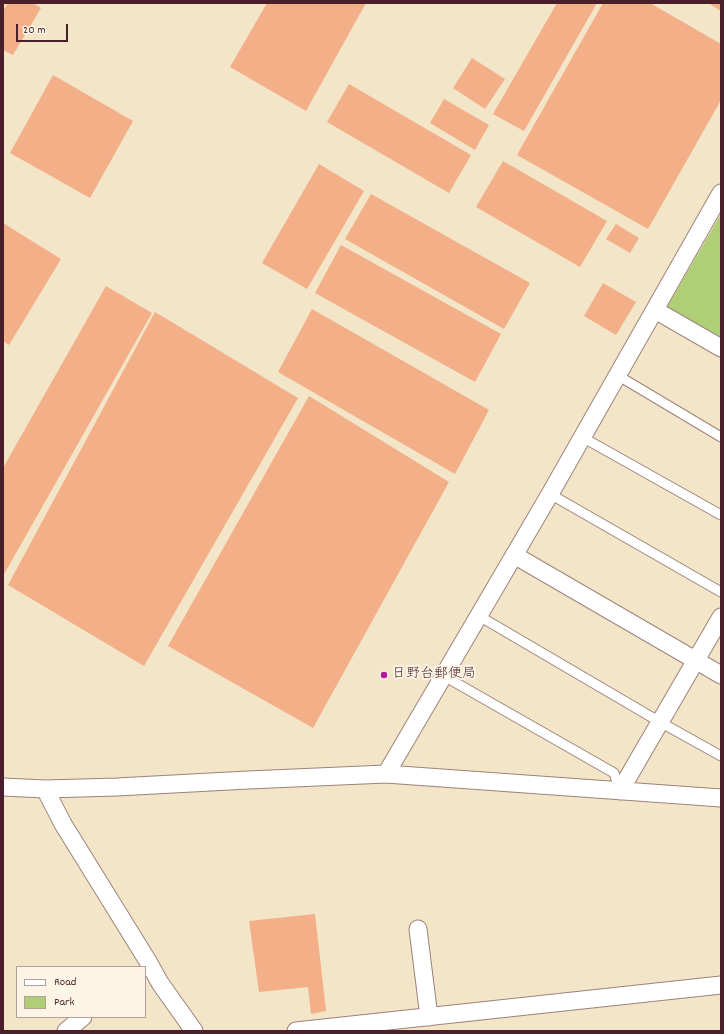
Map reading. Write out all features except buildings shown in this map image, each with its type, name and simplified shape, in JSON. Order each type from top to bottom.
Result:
[{"type":"street","points":[[386,774],[550,494],[720,197]]},
{"type":"street","points":[[655,310],[721,348]]},
{"type":"street","points":[[514,555],[721,675]]},
{"type":"street","points":[[620,791],[721,617]]},
{"type":"street","points":[[3,787],[46,789],[117,787],[386,774],[721,798]]},
{"type":"street","points":[[46,789],[62,824],[94,872],[146,965],[194,1031]]},
{"type":"street","points":[[418,929],[429,1017]]},
{"type":"street","points":[[296,1031],[721,985]]},
{"type":"street","points":[[66,1031],[82,1018]]},
{"type":"lane","points":[[617,375],[721,437]]},
{"type":"lane","points":[[582,437],[721,515]]},
{"type":"lane","points":[[550,494],[721,592]]},
{"type":"lane","points":[[479,616],[721,756]]},
{"type":"lane","points":[[444,676],[614,773],[620,791]]},
{"type":"green space","points":[[721,214],[721,348],[663,314]]},
{"type":"place","name":"日野台郵便局","points":[[384,675]]}]
